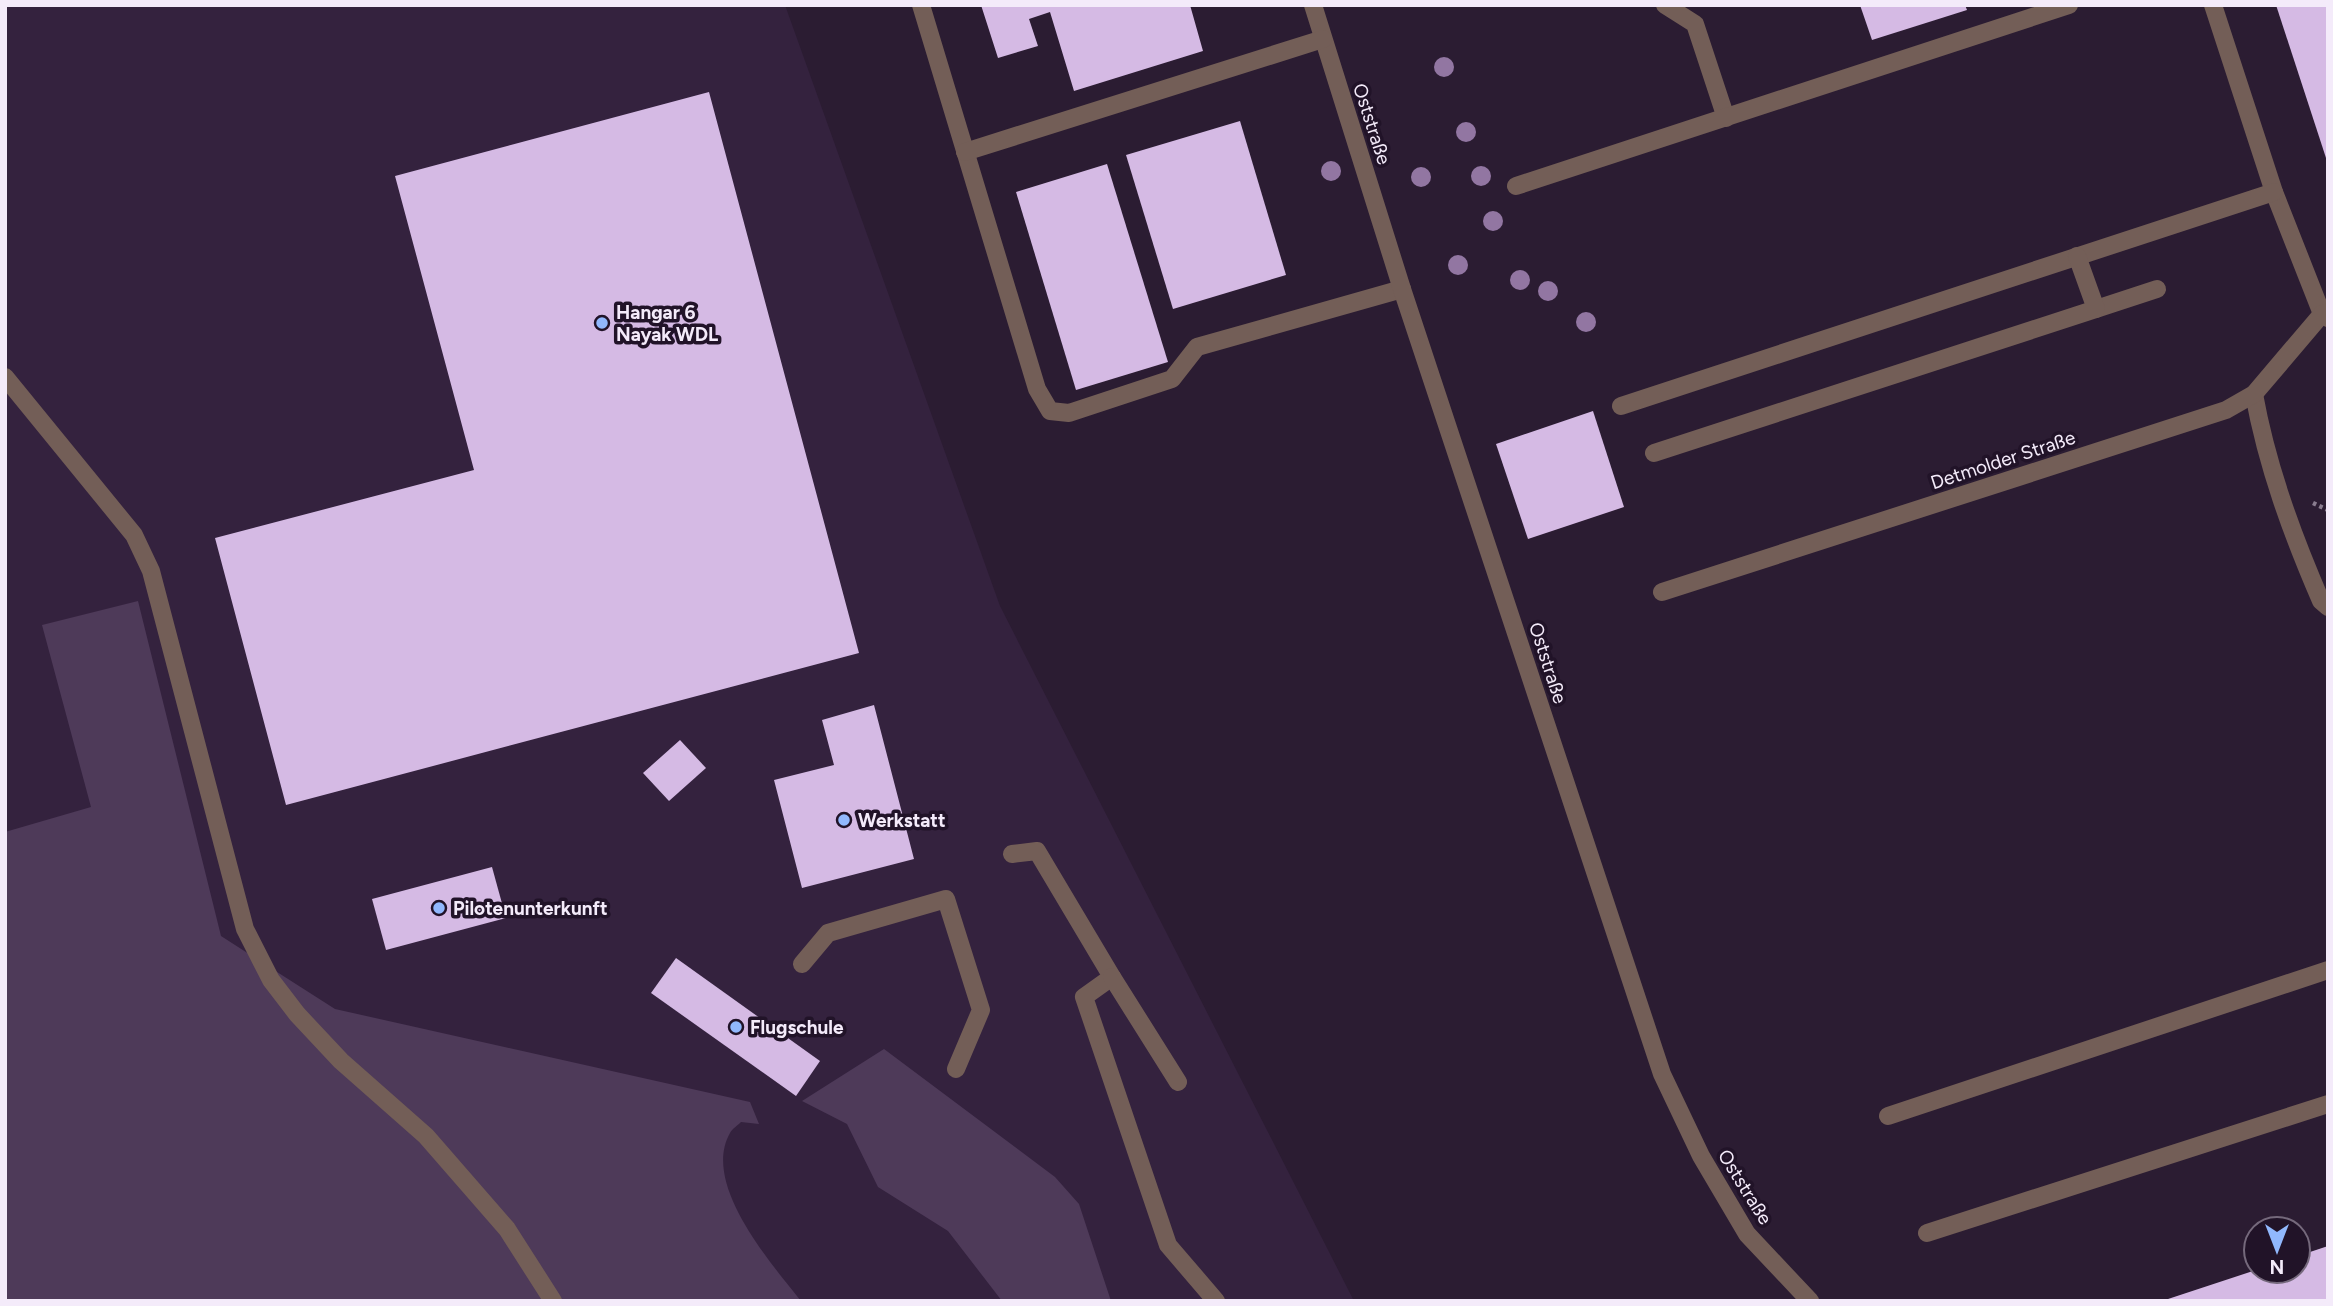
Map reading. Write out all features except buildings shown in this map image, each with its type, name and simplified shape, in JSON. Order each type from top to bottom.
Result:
[{"type":"lane","points":[[921,5],[1037,389],[1050,411],[1069,413],[1172,379],[1196,347],[1402,289]]},
{"type":"lane","name":"Oststraße","points":[[1312,5],[1402,289],[1662,1074],[1701,1156],[1747,1234],[1810,1301]]},
{"type":"lane","points":[[1665,5],[1695,24],[1726,118]]},
{"type":"lane","points":[[1516,186],[2069,5]]},
{"type":"lane","name":"Detmolder Straße","points":[[1662,592],[2213,414],[2254,394],[2326,315],[2274,192],[2213,5]]},
{"type":"lane","points":[[965,152],[1323,39]]},
{"type":"lane","points":[[1620,406],[2274,192]]},
{"type":"lane","points":[[2077,256],[2096,309]]},
{"type":"lane","points":[[1654,453],[2157,289]]},
{"type":"lane","points":[[5,377],[134,535],[151,571],[245,929],[271,979],[297,1014],[341,1062],[435,1146],[508,1229],[553,1301]]},
{"type":"lane","points":[[2254,394],[2262,438],[2294,538],[2321,601],[2328,607]]},
{"type":"lane","points":[[1012,855],[1037,851],[1178,1082]]},
{"type":"lane","points":[[802,964],[828,933],[946,899],[981,1010],[956,1069]]},
{"type":"lane","points":[[1888,1115],[2328,970]]},
{"type":"lane","points":[[1112,977],[1084,996],[1168,1245],[1216,1301]]},
{"type":"lane","points":[[1927,1233],[2328,1104]]},
{"type":"shaded area","points":[[5,5],[785,5],[1000,606],[1354,1301],[5,1301]]},
{"type":"shaded area","points":[[138,601],[221,936],[335,1009],[750,1102],[759,1124],[741,1122],[731,1132],[723,1153],[725,1175],[743,1222],[801,1301],[5,1301],[5,832],[91,807],[42,625]]},
{"type":"shaded area","points":[[884,1049],[1055,1177],[1079,1204],[1111,1301],[1002,1301],[948,1231],[878,1187],[847,1124],[802,1101]]},
{"type":"place","name":"Hangar 6 Nayak WDL","points":[[602,323]]},
{"type":"place","name":"Werkstatt","points":[[844,820]]},
{"type":"place","name":"Pilotenunterkunft","points":[[439,908]]},
{"type":"place","name":"Flugschule","points":[[736,1027]]}]
